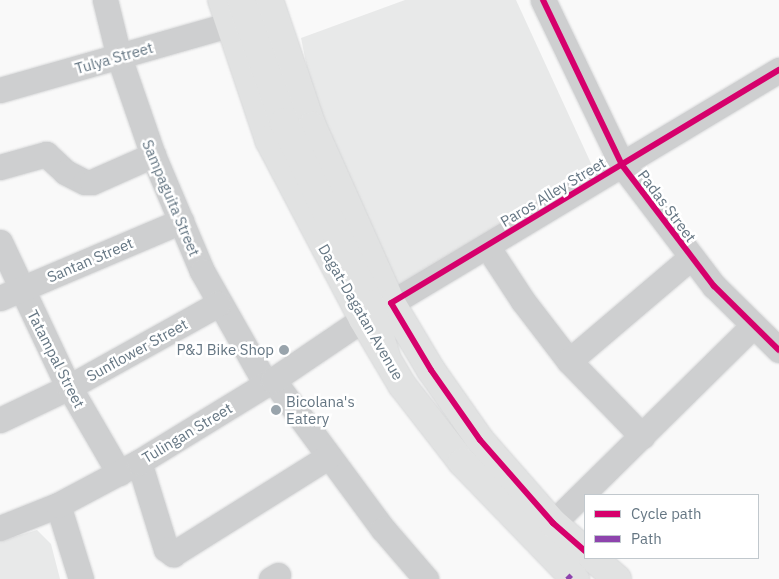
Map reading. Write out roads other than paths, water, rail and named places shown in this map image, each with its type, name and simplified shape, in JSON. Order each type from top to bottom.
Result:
[{"type":"main road","points":[[241,0],[284,122],[370,304],[386,356]]},
{"type":"main road","name":"Dagat-Dagatan Avenue","points":[[269,0],[312,126],[391,303],[431,370],[480,440],[553,523],[584,550]]},
{"type":"main road","name":"Dagat-Dagatan Avenue","points":[[225,13],[268,140],[363,319],[402,385],[462,462],[575,579]]},
{"type":"main road","points":[[594,559],[617,579]]},
{"type":"street","name":"Sampaguita Street","points":[[105,0],[118,57],[152,155],[218,304],[270,382],[329,456],[383,529],[426,579]]},
{"type":"street","name":"Padas Street","points":[[543,0],[622,166],[690,258],[753,326],[777,343]]},
{"type":"street","name":"Tulya Street","points":[[0,90],[118,57],[225,13]]},
{"type":"street","name":"Paros Alley Street","points":[[391,303],[779,70]]},
{"type":"street","points":[[0,167],[46,154],[65,172],[85,182],[92,182],[152,155]]},
{"type":"street","name":"Santan Street","points":[[10,294],[181,221]]},
{"type":"street","name":"Tatampal Street","points":[[0,242],[10,294],[69,388],[129,467],[166,549],[173,554],[329,456]]},
{"type":"street","points":[[487,246],[523,301],[569,361],[642,436]]},
{"type":"street","points":[[569,361],[690,258]]},
{"type":"street","name":"Sunflower Street","points":[[0,420],[69,388],[218,304]]},
{"type":"street","name":"Tulingan Street","points":[[0,528],[58,505],[129,467],[270,382],[363,319]]},
{"type":"street","points":[[553,523],[753,326]]},
{"type":"street","points":[[58,505],[81,579]]},
{"type":"place","name":"P&J Bike Shop","points":[[284,350]]},
{"type":"place","name":"Bicolana's Eatery","points":[[276,410]]}]
